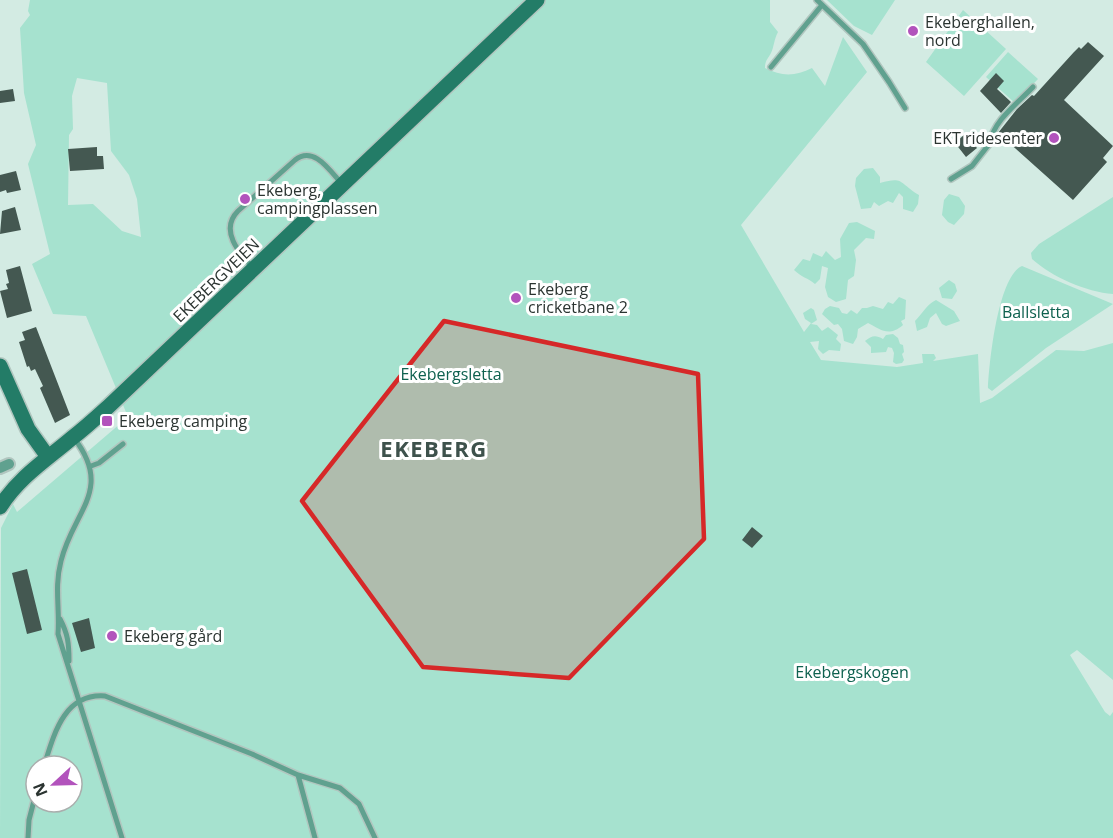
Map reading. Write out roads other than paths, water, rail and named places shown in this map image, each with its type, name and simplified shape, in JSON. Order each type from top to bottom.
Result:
[{"type":"street","name":"EKEBERGVEIEN","points":[[0,507],[17,483],[74,437],[537,0]]},
{"type":"street","points":[[0,366],[28,429],[48,457]]},
{"type":"lane","points":[[771,68],[819,2],[863,44],[905,108]]},
{"type":"lane","points":[[990,143],[991,133],[996,126],[1033,87]]},
{"type":"lane","points":[[951,179],[972,166],[990,143],[998,138]]},
{"type":"lane","points":[[254,269],[241,255],[231,238],[232,219],[238,211],[303,155],[318,158],[342,184]]},
{"type":"lane","points":[[74,437],[91,466],[92,479],[88,495],[60,563],[56,588],[59,618],[67,632],[69,663],[122,838]]},
{"type":"lane","points":[[91,466],[99,463],[123,444]]},
{"type":"lane","points":[[48,754],[54,734],[69,708],[91,695],[105,696],[252,754],[298,775],[340,788],[359,804],[375,838]]},
{"type":"lane","points":[[298,775],[315,838]]},
{"type":"lane","points":[[28,838],[31,814]]},
{"type":"place","name":"Ekeberghallen, nord","points":[[913,31]]},
{"type":"place","name":"EKT ridesenter","points":[[1054,138]]},
{"type":"place","name":"Ekeberg, campingplassen","points":[[245,199]]},
{"type":"place","name":"Ekeberg cricketbane 2","points":[[516,298]]},
{"type":"place","name":"Ekeberg camping","points":[[107,421]]},
{"type":"place","name":"Ekeberg gård","points":[[112,636]]},
{"type":"district","name":"EKEBERG","points":[[434,448]]},
{"type":"park label","name":"Ballsletta","points":[[1036,312]]},
{"type":"park label","name":"Ekebergsletta","points":[[451,374]]},
{"type":"park label","name":"Ekebergskogen","points":[[852,672]]}]
